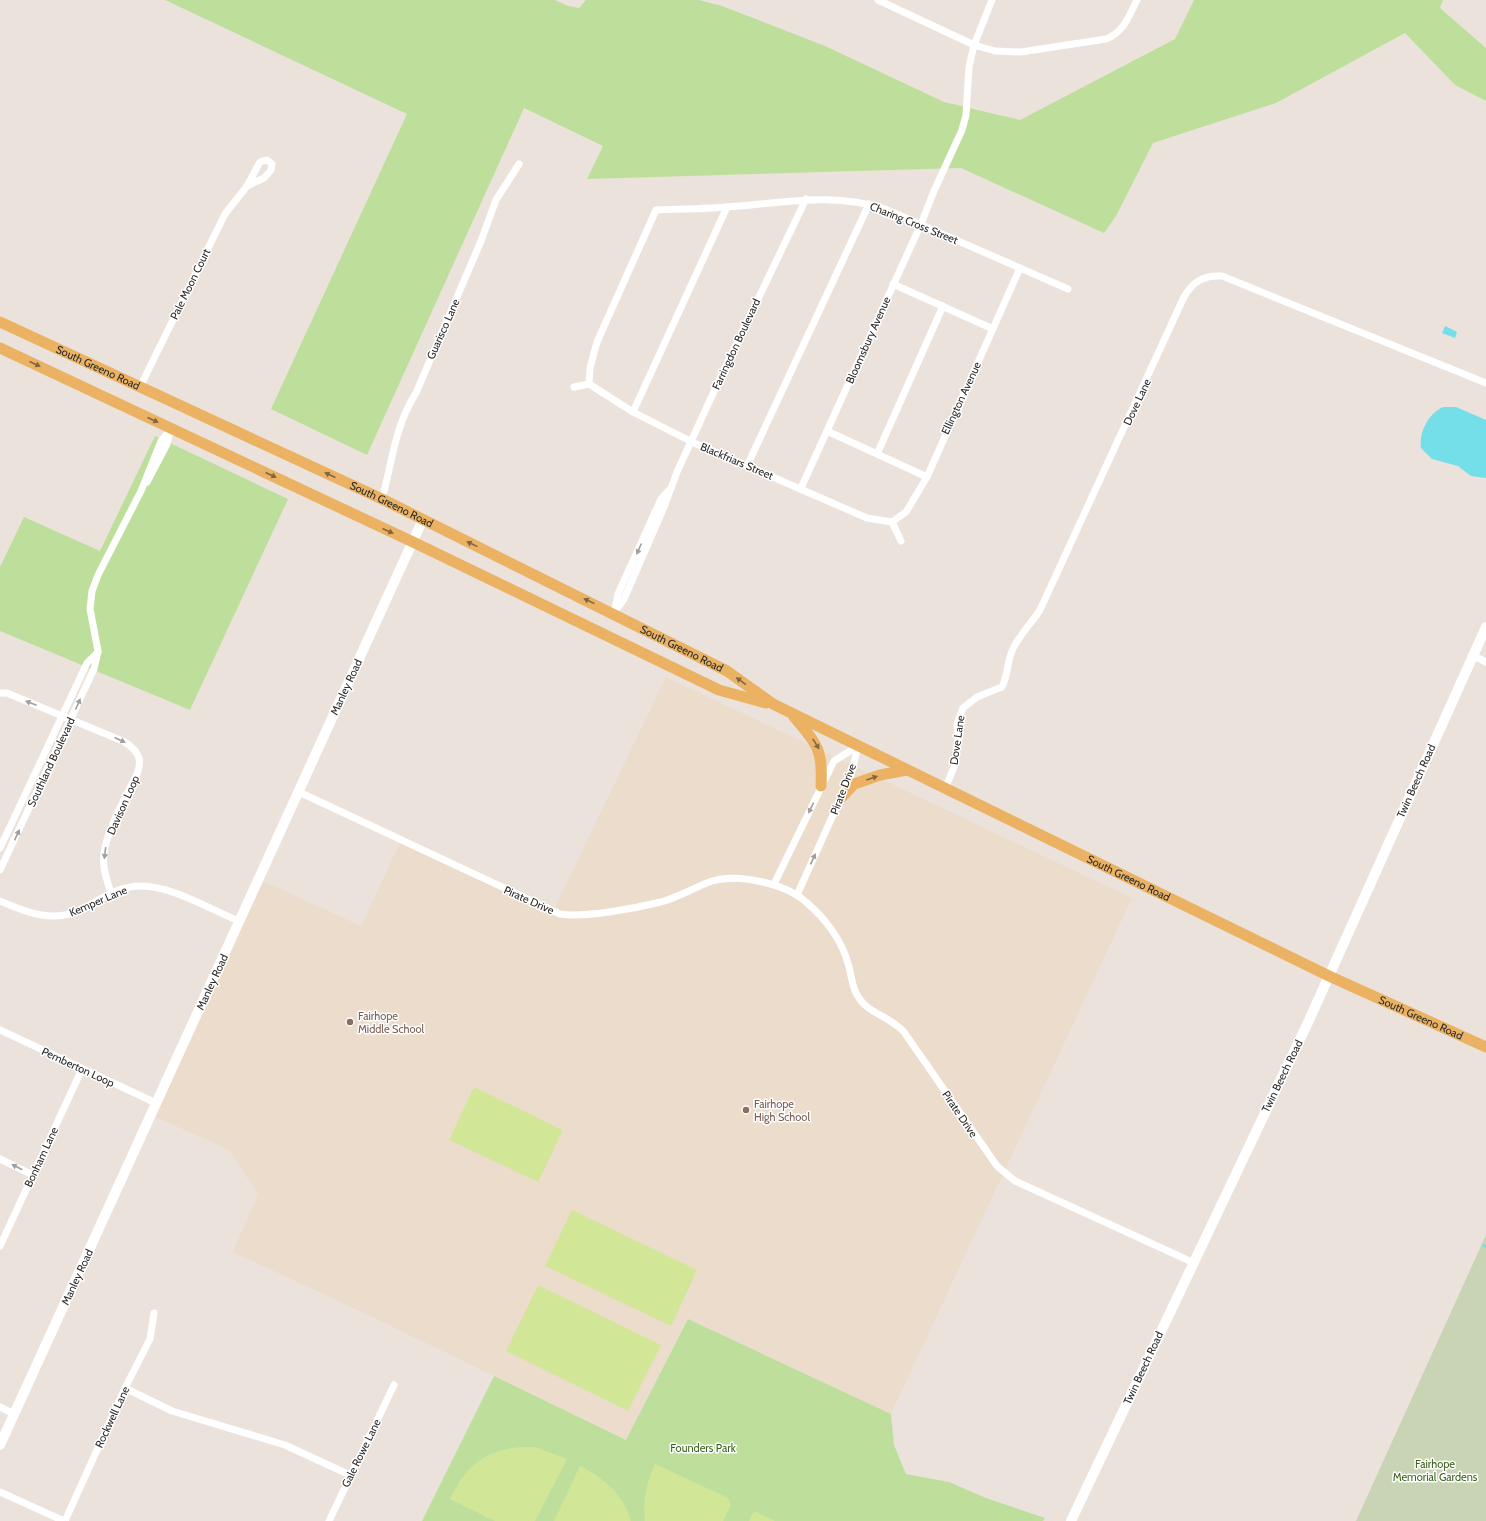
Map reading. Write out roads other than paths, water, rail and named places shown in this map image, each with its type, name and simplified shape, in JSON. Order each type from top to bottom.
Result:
[{"type":"main road","name":"South Greeno Road","points":[[0,322],[382,499],[614,613],[727,671],[773,704],[791,713],[1329,976],[1486,1048]]},
{"type":"main road","name":"South Greeno Road","points":[[0,348],[413,542],[719,690],[773,704]]},
{"type":"main road","points":[[791,713],[815,741],[820,750],[822,763],[821,786]]},
{"type":"main road","points":[[842,797],[854,784],[880,775],[907,770]]},
{"type":"street","points":[[878,0],[974,45],[995,51],[1014,53],[1106,39],[1114,36],[1123,27],[1137,0]]},
{"type":"street","name":"Bloomsbury Avenue","points":[[800,488],[921,224],[934,191],[962,130],[966,115],[969,67],[974,45],[992,0]]},
{"type":"street","name":"Guarisco Lane","points":[[382,499],[390,470],[395,440],[407,408],[416,393],[481,241],[496,200],[519,164]]},
{"type":"street","name":"Pale Moon Court","points":[[140,387],[225,214],[247,186]]},
{"type":"street","name":"Charing Cross Street","points":[[589,384],[590,368],[597,342],[656,210],[727,207],[806,199],[840,199],[869,204],[921,224],[1068,290]]},
{"type":"street","name":"Farringdon Boulevard","points":[[614,613],[618,594],[661,499],[670,490],[722,374],[806,199]]},
{"type":"street","points":[[747,466],[869,204]]},
{"type":"street","points":[[633,412],[727,207]]},
{"type":"street","name":"Ellington Avenue","points":[[892,522],[906,512],[926,477],[1020,268]]},
{"type":"street","name":"Dove Lane","points":[[945,789],[954,767],[958,741],[957,724],[963,708],[978,697],[1002,687],[1007,678],[1009,661],[1015,645],[1036,617],[1049,592],[1183,299],[1197,281],[1209,276],[1222,276],[1486,383]]},
{"type":"street","points":[[893,284],[993,329]]},
{"type":"street","points":[[877,454],[943,306]]},
{"type":"street","points":[[574,387],[589,384]]},
{"type":"street","name":"Blackfriars Street","points":[[589,384],[633,412],[692,442],[867,518],[892,522]]},
{"type":"street","name":"Southland Boulevard","points":[[0,870],[94,669],[98,652],[90,609],[91,595],[98,575],[141,491],[152,476],[167,444],[172,428]]},
{"type":"street","points":[[826,431],[926,477]]},
{"type":"street","name":"Manley Road","points":[[0,1445],[423,520]]},
{"type":"street","points":[[892,522],[901,541]]},
{"type":"street","name":"Twin Beech Road","points":[[1071,1521],[1192,1262],[1329,976],[1486,626]]},
{"type":"street","name":"Southland Boulevard","points":[[0,848],[87,663],[98,652]]},
{"type":"street","points":[[1472,655],[1486,662]]},
{"type":"street","name":"Davison Loop","points":[[0,693],[7,693],[125,742],[134,748],[139,756],[140,765],[138,774],[108,837],[104,854],[104,872],[111,893]]},
{"type":"street","name":"Pirate Drive","points":[[774,884],[834,761],[858,746]]},
{"type":"street","name":"Pirate Drive","points":[[797,895],[842,797],[851,774],[858,746]]},
{"type":"street","name":"Pirate Drive","points":[[299,792],[560,914],[581,916],[662,902],[714,881],[735,879],[774,884],[797,895],[824,921],[842,946],[850,968],[853,987],[863,1005],[897,1024],[904,1032],[997,1166],[1015,1181],[1192,1262]]},
{"type":"street","name":"Kemper Lane","points":[[0,901],[24,912],[44,917],[64,916],[83,909],[111,893],[131,886],[160,888],[179,894],[239,921]]},
{"type":"street","name":"Pemberton Loop","points":[[0,1030],[156,1103]]},
{"type":"street","name":"Bonham Lane","points":[[0,1246],[82,1068]]},
{"type":"street","points":[[0,1159],[33,1176]]},
{"type":"street","name":"Rockwell Lane","points":[[65,1521],[125,1388],[150,1339],[154,1313]]},
{"type":"street","name":"Gale Rowe Lane","points":[[329,1521],[394,1385]]},
{"type":"street","points":[[125,1388],[172,1411],[285,1445],[350,1475]]},
{"type":"street","points":[[0,1407],[14,1414]]},
{"type":"street","points":[[0,1492],[65,1521]]},
{"type":"water","points":[[1445,326],[1457,332],[1455,338],[1442,333]]},
{"type":"water","points":[[1443,407],[1456,407],[1486,420],[1486,478],[1471,476],[1458,466],[1432,459],[1421,448],[1421,436],[1426,424],[1433,414]]},
{"type":"place","name":"Fairhope Middle School","points":[[350,1022]]},
{"type":"place","name":"Fairhope High School","points":[[746,1110]]},
{"type":"park label","name":"Founders Park","points":[[703,1448]]},
{"type":"park label","name":"Fairhope Memorial Gardens","points":[[1435,1470]]}]
